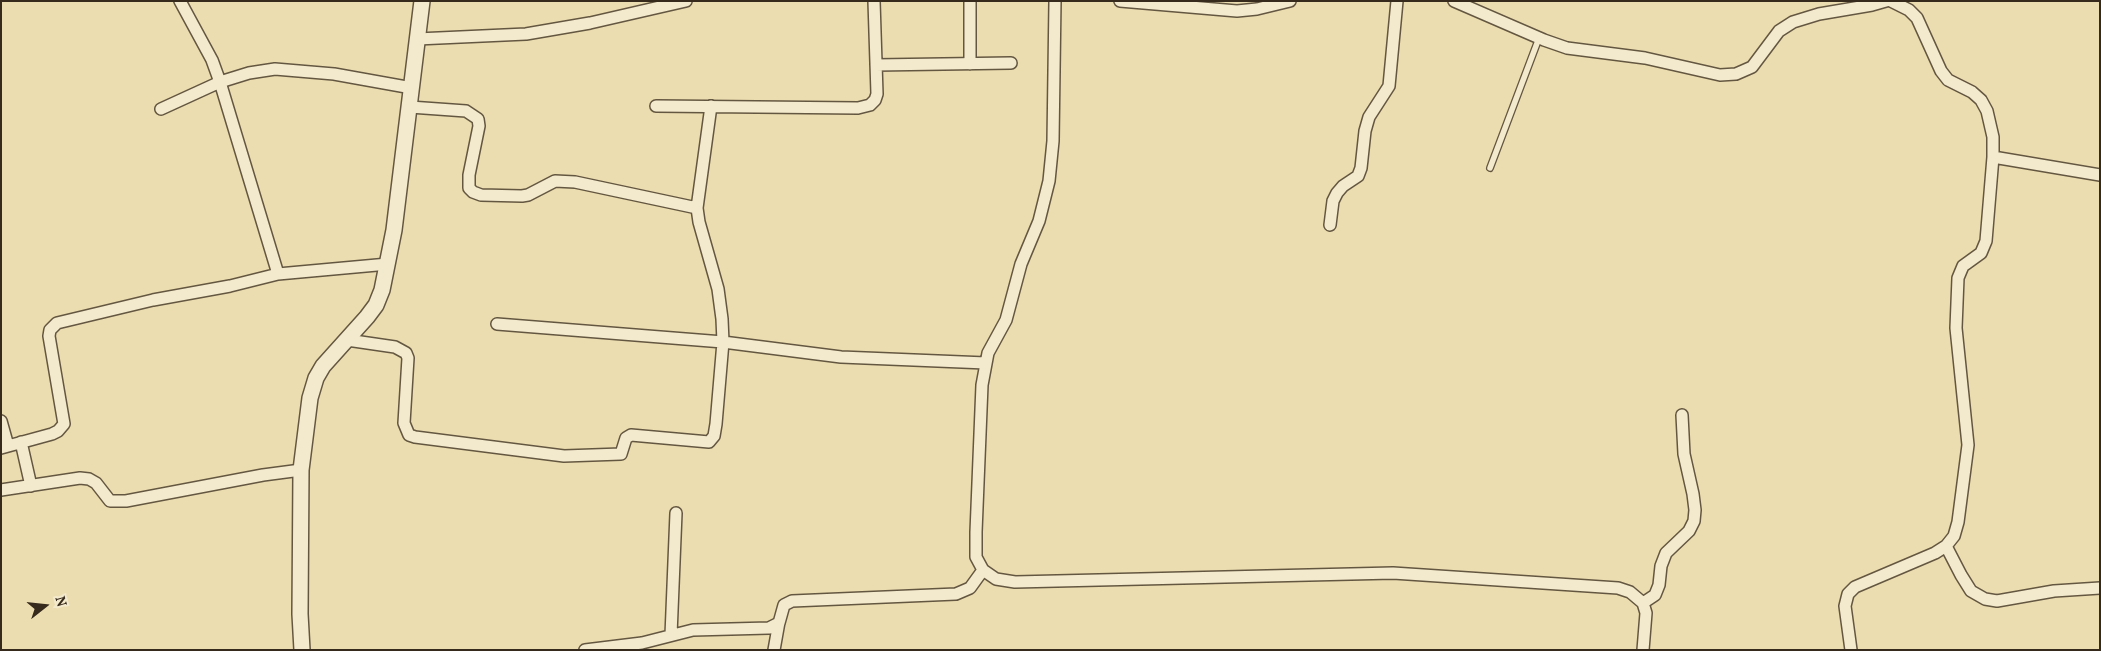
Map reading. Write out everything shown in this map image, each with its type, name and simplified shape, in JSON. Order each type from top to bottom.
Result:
[{"type":"street","points":[[180,1],[212,60],[220,82],[278,274]]},
{"type":"street","points":[[302,650],[300,614],[301,470],[310,398],[316,378],[323,366],[376,305],[388,264],[410,107],[422,1]]},
{"type":"street","points":[[417,39],[526,34],[590,23],[686,1]]},
{"type":"street","points":[[656,106],[864,107],[875,100],[877,94],[874,1]]},
{"type":"street","points":[[970,1],[970,64]]},
{"type":"street","points":[[1055,1],[1053,140],[1049,181],[1039,221],[1021,264],[1006,320],[991,346],[982,385],[976,557],[983,570],[996,579],[1015,582],[1310,574],[1402,574],[1618,588],[1630,592],[1642,603],[1646,612],[1643,650]]},
{"type":"street","points":[[1120,1],[1237,11],[1257,9],[1290,1]]},
{"type":"street","points":[[1330,225],[1333,201],[1337,193],[1343,186],[1358,176],[1369,117],[1389,86],[1397,1]]},
{"type":"street","points":[[1454,1],[1539,38],[1567,48],[1645,58],[1720,75],[1736,74],[1752,67],[1779,31],[1793,22],[1819,14],[1886,1]]},
{"type":"street","points":[[1851,650],[1845,614],[1848,594],[1855,587],[1935,553],[1946,546],[1954,536],[1958,522],[1968,446],[1956,328],[1958,278],[1964,266],[1981,253],[1986,242],[1993,157],[1993,137],[1987,111],[1981,100],[1972,92],[1948,80],[1941,71],[1917,18],[1909,10],[1891,1]]},
{"type":"street","points":[[876,65],[1011,63]]},
{"type":"street","points":[[161,109],[220,82],[249,73],[275,69],[334,74],[412,88]]},
{"type":"street","points":[[347,340],[395,347],[406,352],[408,358],[404,423],[409,435],[416,438],[564,456],[621,454],[626,438],[631,435],[709,442],[715,430],[723,342],[718,289],[699,222],[697,208],[711,106]]},
{"type":"street","points":[[410,107],[466,111],[478,119],[479,126],[469,175],[469,188],[481,195],[522,196],[528,195],[555,181],[575,182],[697,208]]},
{"type":"street","points":[[1993,157],[2100,175]]},
{"type":"street","points":[[1,421],[5,447],[58,431],[64,424],[49,336],[50,330],[57,323],[153,300],[230,286],[278,274],[388,264]]},
{"type":"street","points":[[497,324],[723,342],[841,357],[986,363]]},
{"type":"street","points":[[1642,603],[1655,595],[1659,586],[1666,553],[1689,530],[1694,521],[1693,494],[1684,454],[1682,415]]},
{"type":"street","points":[[21,442],[31,486]]},
{"type":"street","points":[[1,490],[80,478],[89,479],[96,483],[110,501],[126,501],[263,474],[301,470]]},
{"type":"street","points":[[671,635],[676,513]]},
{"type":"street","points":[[1946,546],[1971,590],[1984,599],[1997,601],[2054,591],[2100,588]]},
{"type":"street","points":[[774,650],[784,605],[792,601],[950,595],[970,588],[983,570]]},
{"type":"street","points":[[585,650],[642,643],[693,630],[769,628],[779,622]]},
{"type":"lane","points":[[1490,168],[1539,38]]}]
